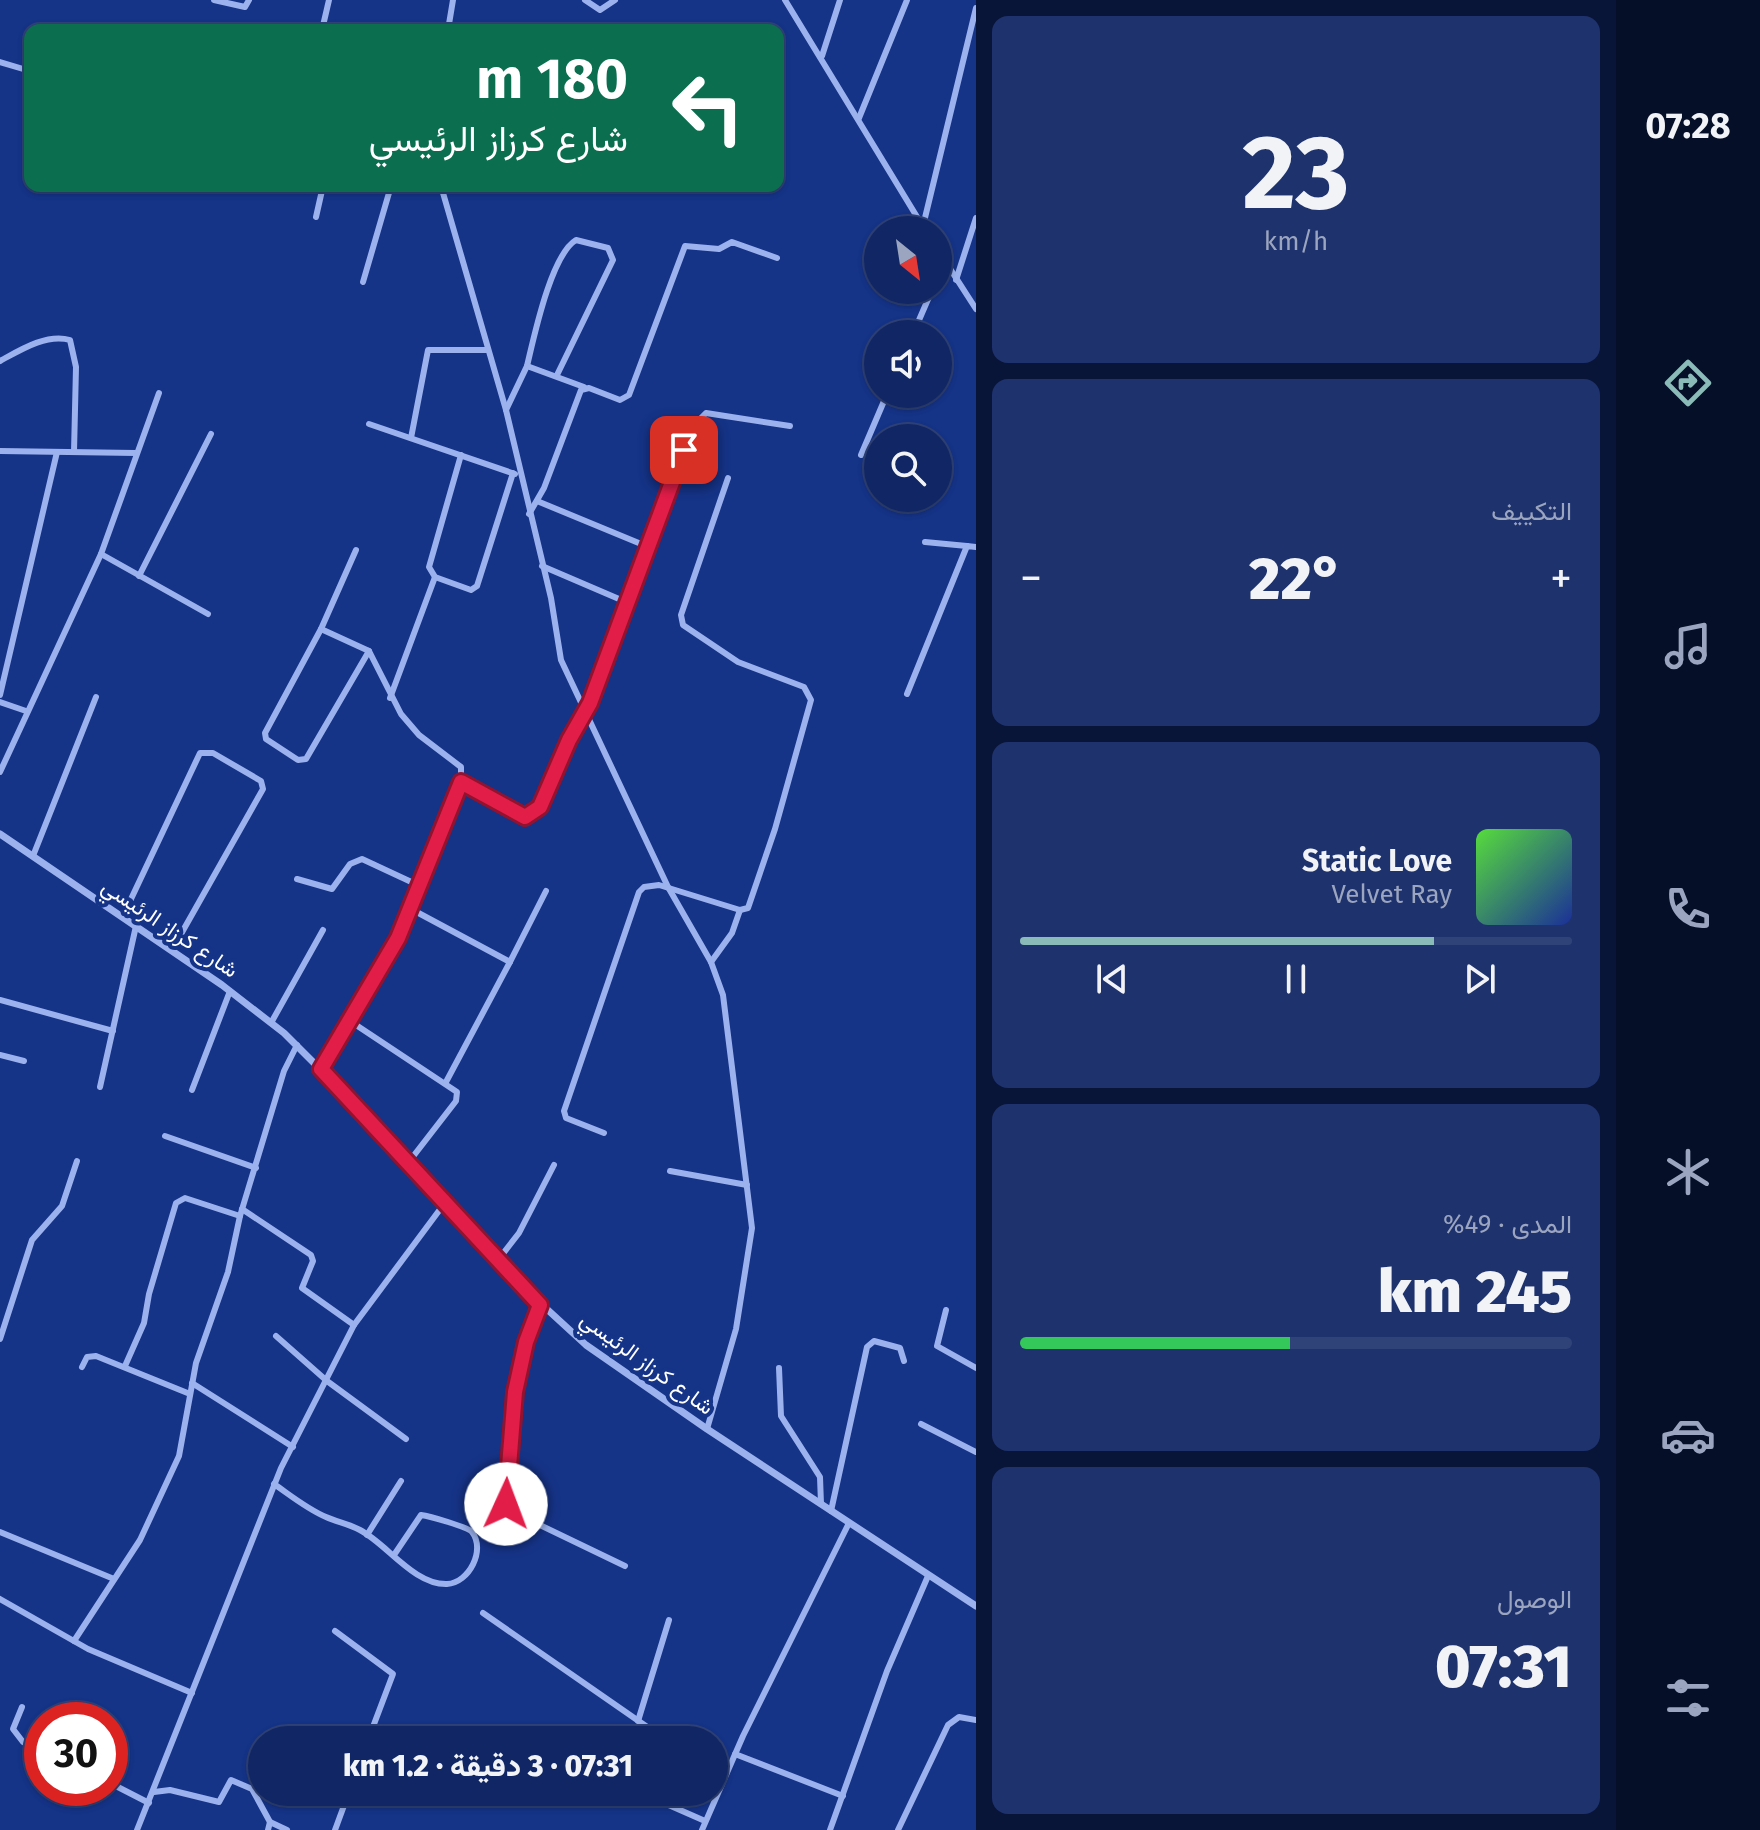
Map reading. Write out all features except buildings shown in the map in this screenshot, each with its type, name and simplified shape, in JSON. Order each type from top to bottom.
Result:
[{"type":"street","points":[[214,0],[240,8],[245,7],[249,0]]},
{"type":"street","points":[[323,24],[329,0]]},
{"type":"street","points":[[450,24],[453,0]]},
{"type":"street","points":[[585,0],[600,10],[615,0]]},
{"type":"street","points":[[785,0],[917,216]]},
{"type":"street","points":[[822,56],[840,0]]},
{"type":"street","points":[[859,118],[907,0]]},
{"type":"street","points":[[927,216],[976,8]]},
{"type":"street","points":[[0,62],[24,69]]},
{"type":"street","points":[[316,217],[322,192]]},
{"type":"street","points":[[363,282],[389,192]]},
{"type":"street","points":[[443,192],[506,410],[558,649],[668,887],[711,962],[723,995],[752,1228],[747,1273],[729,1355],[707,1429]]},
{"type":"street","points":[[956,280],[976,218]]},
{"type":"street","points":[[506,410],[527,366],[552,280],[568,246],[576,240],[608,248],[613,260],[557,375]]},
{"type":"street","points":[[527,366],[620,400],[629,395],[688,244],[711,250],[732,242],[777,258]]},
{"type":"street","points":[[952,274],[976,309]]},
{"type":"street","points":[[0,361],[38,342],[61,338],[70,340],[76,367],[74,452]]},
{"type":"street","points":[[411,438],[428,350],[488,350]]},
{"type":"street","points":[[529,514],[584,387]]},
{"type":"street","points":[[0,772],[101,554],[159,393]]},
{"type":"street","points":[[861,455],[881,408]]},
{"type":"street","points":[[461,782],[525,817],[533,815],[544,800],[569,740],[586,712],[693,426],[701,417],[720,413],[790,426]]},
{"type":"street","points":[[369,424],[522,476]]},
{"type":"street","points":[[139,576],[211,434]]},
{"type":"street","points":[[0,451],[136,453]]},
{"type":"street","points":[[0,695],[57,452]]},
{"type":"street","points":[[461,455],[429,567],[435,577],[471,590],[476,588],[513,473]]},
{"type":"street","points":[[604,1133],[566,1118],[566,1105],[639,892],[652,884],[740,910],[749,906],[811,700],[804,687],[738,662],[683,625],[681,615],[728,478]]},
{"type":"street","points":[[537,501],[646,546]]},
{"type":"street","points":[[925,542],[976,547]]},
{"type":"street","points":[[907,694],[967,546]]},
{"type":"street","points":[[356,550],[321,629],[264,735],[298,760],[306,759],[369,651]]},
{"type":"street","points":[[101,554],[208,614]]},
{"type":"street","points":[[542,566],[626,602]]},
{"type":"street","points":[[390,698],[435,577]]},
{"type":"street","points":[[321,629],[369,651],[390,698],[419,735],[461,767],[461,782],[411,909],[321,1069]]},
{"type":"street","points":[[33,856],[96,697]]},
{"type":"street","points":[[0,702],[26,711]]},
{"type":"street","points":[[123,916],[200,753],[213,753],[261,781],[263,789],[172,950]]},
{"type":"street","name":"شارع كرزاز الرئيسي","points":[[0,834],[230,991],[297,1045],[540,1305],[613,1365],[976,1606]]},
{"type":"street","points":[[297,879],[332,889],[350,864],[362,859],[420,886]]},
{"type":"street","points":[[446,1082],[546,891]]},
{"type":"street","points":[[411,909],[510,962]]},
{"type":"street","points":[[711,962],[732,933],[740,910]]},
{"type":"street","points":[[100,1087],[136,926]]},
{"type":"street","points":[[271,1023],[323,930]]},
{"type":"street","points":[[192,1090],[230,991]]},
{"type":"street","points":[[0,1000],[113,1031]]},
{"type":"street","points":[[350,1021],[457,1092],[456,1101],[408,1163]]},
{"type":"street","points":[[74,1641],[147,1526],[179,1456],[196,1363],[228,1272],[241,1212],[284,1071],[297,1045]]},
{"type":"street","points":[[0,1055],[24,1061]]},
{"type":"street","points":[[165,1136],[256,1168]]},
{"type":"street","points":[[0,1339],[32,1240],[62,1206],[77,1161]]},
{"type":"street","points":[[498,1260],[519,1233],[554,1165]]},
{"type":"street","points":[[670,1171],[747,1185]]},
{"type":"street","points":[[125,1366],[144,1323],[149,1294],[176,1203],[185,1198],[241,1212],[311,1255],[313,1261],[302,1288],[354,1325]]},
{"type":"street","points":[[137,1830],[274,1484],[354,1325],[444,1204]]},
{"type":"street","points":[[540,1305],[526,1342],[515,1392],[506,1504],[517,1514],[625,1566]]},
{"type":"street","points":[[946,1310],[937,1346],[976,1368]]},
{"type":"street","points":[[276,1336],[327,1381],[406,1439]]},
{"type":"street","points":[[831,1511],[867,1347],[874,1341],[900,1348],[904,1361]]},
{"type":"street","points":[[82,1367],[90,1355],[125,1366],[190,1394]]},
{"type":"street","points":[[779,1368],[781,1416],[820,1477],[821,1504]]},
{"type":"street","points":[[192,1383],[293,1447]]},
{"type":"street","points":[[921,1424],[976,1452]]},
{"type":"street","points":[[367,1535],[401,1481]]},
{"type":"street","points":[[274,1484],[314,1511],[367,1535],[394,1555],[431,1580],[450,1584],[467,1574],[474,1562],[476,1541],[465,1527],[421,1515],[394,1555]]},
{"type":"street","points":[[728,1771],[849,1523]]},
{"type":"street","points":[[0,1532],[114,1579]]},
{"type":"street","points":[[830,1830],[887,1671],[928,1576]]},
{"type":"street","points":[[0,1599],[102,1656],[192,1693]]},
{"type":"street","points":[[483,1613],[645,1726]]},
{"type":"street","points":[[638,1721],[669,1620]]},
{"type":"street","points":[[335,1631],[393,1674],[373,1726]]},
{"type":"street","points":[[22,1707],[13,1729],[24,1743]]},
{"type":"street","points":[[898,1830],[948,1725],[959,1717],[976,1720]]},
{"type":"street","points":[[735,1754],[843,1796]]},
{"type":"street","points":[[154,1792],[170,1790],[219,1802],[231,1780],[252,1789],[270,1822],[287,1830]]},
{"type":"street","points":[[128,1792],[149,1803]]},
{"type":"street","points":[[335,1830],[344,1806]]},
{"type":"street","points":[[671,1806],[705,1821]]},
{"type":"street","points":[[702,1830],[712,1806]]},
{"type":"street","points":[[268,1830],[270,1822]]},
{"type":"route","points":[[506,1504],[509,1440],[519,1367],[540,1305],[321,1069],[398,938],[461,782],[525,817],[533,815],[540,807],[569,740],[595,692],[646,546],[684,450]]}]
